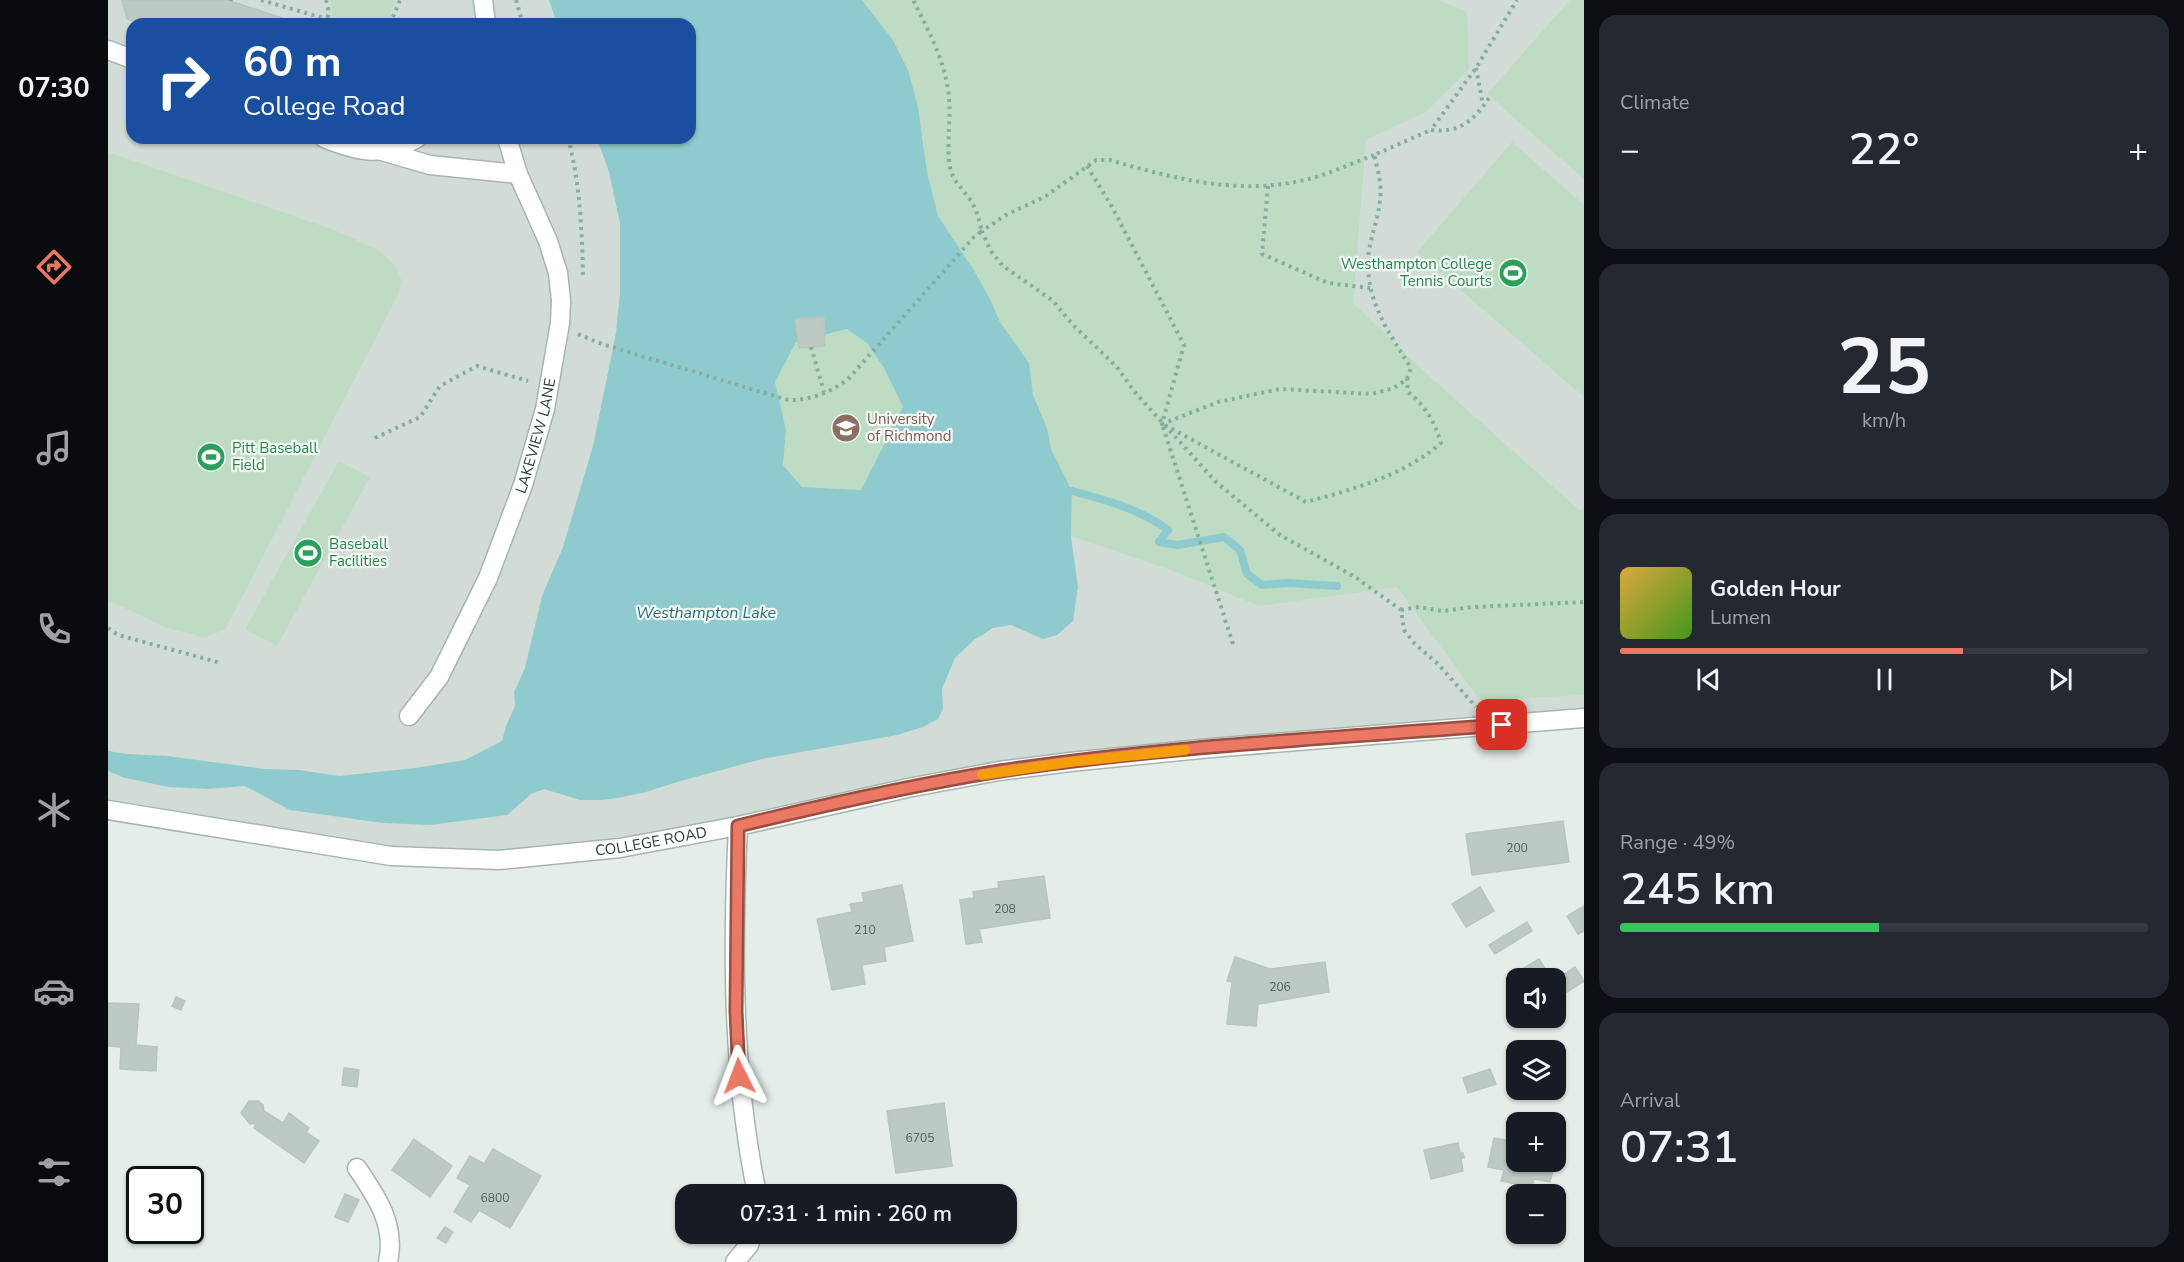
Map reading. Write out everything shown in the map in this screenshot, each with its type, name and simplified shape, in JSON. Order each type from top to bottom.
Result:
[{"type":"street","points":[[483,0],[485,18]]},
{"type":"street","points":[[108,50],[126,57]]},
{"type":"street","points":[[338,144],[353,150],[382,151],[430,165],[518,174]]},
{"type":"street","points":[[382,151],[407,144]]},
{"type":"street","name":"LAKEVIEW LANE","points":[[409,716],[439,678],[488,578],[523,485],[549,387],[560,323],[561,300],[558,273],[548,241],[518,174],[509,144]]},
{"type":"street","name":"COLLEGE ROAD","points":[[108,810],[391,856],[499,860],[579,853],[643,844],[999,771],[1211,747],[1584,718]]},
{"type":"street","points":[[738,826],[736,1011],[738,1065],[746,1141],[755,1184]]},
{"type":"street","points":[[357,1168],[378,1199],[390,1234],[392,1246],[388,1262]]},
{"type":"street","points":[[735,1262],[743,1254],[748,1244]]},
{"type":"path","points":[[261,0],[324,18]]},
{"type":"path","points":[[326,0],[329,13],[327,18]]},
{"type":"path","points":[[392,18],[400,0]]},
{"type":"path","points":[[516,0],[521,18]]},
{"type":"path","points":[[913,0],[935,43],[945,72],[949,97],[949,164],[952,176],[972,202],[990,250],[1003,266],[1052,300],[1075,327],[1117,368],[1162,424],[1216,482],[1280,535],[1355,577],[1401,610],[1419,607],[1443,611],[1584,602]]},
{"type":"path","points":[[583,326],[583,337],[602,344],[788,400],[808,398],[836,388],[850,377],[974,237],[1006,215],[1046,196],[1096,159],[1110,160],[1199,183],[1221,186],[1268,186],[1300,182],[1316,177],[1374,155],[1431,129],[1476,68],[1516,0]]},
{"type":"path","points":[[1476,68],[1483,106]]},
{"type":"path","points":[[1431,129],[1448,132],[1459,128],[1489,98]]},
{"type":"path","points":[[569,144],[573,158],[581,220],[583,281]]},
{"type":"path","points":[[1162,424],[1306,502],[1387,476],[1428,454],[1441,443],[1435,423],[1424,406],[1408,392],[1407,379],[1411,368],[1377,311],[1370,288],[1368,263],[1370,242],[1380,200],[1378,169],[1374,155]]},
{"type":"path","points":[[1087,166],[1111,205],[1184,345],[1162,424],[1233,644]]},
{"type":"path","points":[[1268,186],[1262,255],[1328,283],[1370,288]]},
{"type":"path","points":[[811,347],[824,392]]},
{"type":"path","points":[[375,438],[420,417],[440,387],[477,366],[549,387]]},
{"type":"path","points":[[1162,424],[1218,402],[1280,389],[1372,394],[1394,388],[1407,379]]},
{"type":"path","points":[[1401,610],[1404,630],[1474,701],[1480,713]]},
{"type":"path","points":[[108,628],[118,635],[221,663]]},
{"type":"shaded area","name":"University of Richmond","points":[[108,0],[1584,0],[1584,718],[1070,762],[738,826],[466,860],[108,810]]},
{"type":"green space","points":[[330,0],[396,0],[389,18],[338,18],[332,16]]},
{"type":"green space","points":[[862,0],[1439,0],[1467,12],[1469,69],[1426,112],[1366,140],[1353,303],[1428,375],[1579,510],[1584,508],[1584,695],[1480,700],[1397,587],[1259,606],[1168,569],[1071,536],[1072,491],[1051,449],[1047,428],[1033,395],[1029,363],[1000,322],[975,272],[938,216],[927,172],[918,107],[908,70],[893,40]]},
{"type":"green space","points":[[1570,0],[1584,0],[1584,179],[1487,94]]},
{"type":"green space","name":"Westhampton College Tennis Courts","points":[[1512,142],[1584,205],[1584,397],[1417,252]]},
{"type":"green space","name":"Pitt Baseball Field","points":[[108,152],[337,231],[380,251],[394,264],[401,279],[399,293],[225,630],[205,637],[167,628],[108,600]]},
{"type":"green space","points":[[847,329],[867,343],[884,368],[903,407],[861,490],[802,487],[783,465],[786,430],[775,382],[796,342]]},
{"type":"green space","name":"Baseball Facilities","points":[[339,461],[370,477],[277,646],[245,629]]},
{"type":"water","name":"Westhampton Lake","points":[[549,0],[862,0],[893,40],[908,70],[918,107],[927,172],[938,216],[975,272],[1000,322],[1029,363],[1033,395],[1047,428],[1051,449],[1072,491],[1071,536],[1078,587],[1073,621],[1057,635],[1043,639],[1011,625],[993,628],[974,640],[955,658],[942,689],[943,709],[938,719],[923,727],[897,735],[762,759],[618,798],[580,800],[544,789],[531,794],[507,815],[430,825],[383,823],[290,810],[245,786],[207,789],[169,787],[125,778],[108,771],[108,751],[339,776],[465,760],[502,741],[515,706],[514,692],[525,668],[542,596],[563,547],[593,446],[616,333],[620,293],[620,223],[609,172],[599,144],[696,144],[696,18],[555,18]],"holes":[[[847,329],[867,343],[884,368],[903,407],[861,490],[802,487],[783,465],[786,430],[775,382],[796,342]]]},
{"type":"building","points":[[122,0],[227,0],[282,18],[127,18]]},
{"type":"building","points":[[824,317],[825,346],[799,348],[795,319]]},
{"type":"building","points":[[1563,821],[1569,862],[1472,875],[1466,834]]},
{"type":"building","points":[[1044,876],[1050,918],[979,929],[982,942],[966,944],[960,900],[974,898],[973,892],[999,888],[998,882]]},
{"type":"building","points":[[902,885],[913,941],[884,947],[886,961],[862,965],[865,984],[832,990],[817,919],[852,912],[850,904],[864,902],[862,893]]},
{"type":"building","points":[[1480,887],[1494,911],[1466,927],[1452,904]]},
{"type":"building","points":[[1584,906],[1584,931],[1578,934],[1567,916]]},
{"type":"building","points":[[1527,922],[1532,931],[1495,954],[1489,945]]},
{"type":"building","points":[[1235,957],[1270,969],[1325,962],[1329,992],[1258,1004],[1256,1026],[1227,1024],[1232,982],[1227,981]]},
{"type":"building","points":[[1539,959],[1545,968],[1524,968]]},
{"type":"building","points":[[1575,967],[1584,981],[1567,992],[1566,973]]},
{"type":"building","points":[[176,997],[185,1001],[181,1010],[172,1006]]},
{"type":"building","points":[[108,1003],[139,1004],[136,1045],[157,1047],[156,1071],[120,1069],[121,1047],[108,1046]]},
{"type":"building","points":[[344,1068],[359,1070],[357,1087],[342,1085]]},
{"type":"building","points":[[1490,1069],[1496,1084],[1468,1093],[1463,1078]]},
{"type":"building","points":[[249,1101],[258,1101],[263,1105],[264,1111],[283,1123],[289,1113],[309,1128],[306,1132],[319,1141],[304,1163],[254,1128],[256,1123],[250,1124],[241,1113]]},
{"type":"building","points":[[944,1103],[952,1166],[896,1173],[887,1111]]},
{"type":"building","points":[[1494,1138],[1506,1140],[1506,1172],[1552,1172],[1550,1182],[1534,1179],[1533,1184],[1516,1184],[1501,1181],[1504,1170],[1488,1167]]},
{"type":"building","points":[[414,1139],[452,1166],[430,1197],[392,1170]]},
{"type":"building","points":[[1458,1143],[1460,1153],[1463,1153],[1464,1158],[1461,1158],[1463,1171],[1431,1179],[1424,1150]]},
{"type":"building","points":[[493,1149],[541,1176],[510,1228],[479,1210],[471,1222],[454,1212],[470,1185],[457,1178],[470,1156],[484,1164]]},
{"type":"building","points":[[345,1194],[359,1200],[348,1222],[335,1217]]},
{"type":"building","points":[[445,1227],[453,1232],[446,1243],[437,1238]]},
{"type":"waterway","points":[[1072,491],[1146,516],[1168,530],[1159,542],[1178,545],[1224,537],[1240,550],[1247,574],[1262,585],[1288,583],[1337,586]]},
{"type":"slow traffic","points":[[982,775],[1070,762],[1185,750]]},
{"type":"place","name":"Westhampton College Tennis Courts","points":[[1513,273]]},
{"type":"place","name":"University of Richmond","points":[[846,428]]},
{"type":"place","name":"Pitt Baseball Field","points":[[211,457]]},
{"type":"place","name":"Baseball Facilities","points":[[308,553]]},
{"type":"route","points":[[739,1076],[736,1011],[738,826],[908,788],[999,771],[1211,747],[1502,725]]}]
